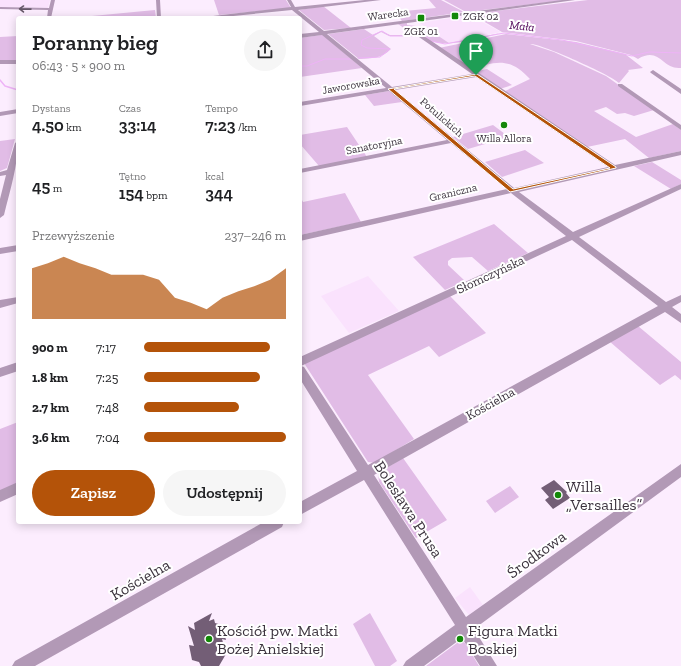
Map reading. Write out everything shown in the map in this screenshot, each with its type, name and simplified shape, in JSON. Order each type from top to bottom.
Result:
[{"type":"street","points":[[49,16],[53,0]]},
{"type":"street","points":[[158,0],[159,16]]},
{"type":"street","name":"Potulickich","points":[[289,0],[294,9],[451,141],[512,190],[681,319]]},
{"type":"street","points":[[219,16],[379,0]]},
{"type":"street","name":"Warecka","points":[[302,36],[573,0]]},
{"type":"street","points":[[0,8],[51,9]]},
{"type":"street","points":[[422,37],[614,168]]},
{"type":"street","points":[[0,62],[16,62]]},
{"type":"street","points":[[653,72],[681,92]]},
{"type":"street","name":"Jaworowska","points":[[302,104],[476,75]]},
{"type":"street","points":[[620,85],[681,128]]},
{"type":"street","points":[[0,114],[16,111]]},
{"type":"street","name":"Sanatoryjna","points":[[302,171],[451,141]]},
{"type":"street","points":[[0,215],[16,151]]},
{"type":"street","name":"Graniczna","points":[[302,238],[512,190],[681,154]]},
{"type":"street","points":[[0,174],[11,172]]},
{"type":"street","name":"Słomczyńska","points":[[302,361],[681,186]]},
{"type":"street","points":[[0,252],[16,248]]},
{"type":"street","name":"Kościelna","points":[[302,508],[366,474],[484,405],[681,298]]},
{"type":"street","points":[[0,304],[16,300]]},
{"type":"street","points":[[0,372],[16,367]]},
{"type":"street","name":"Bolesława Prusa","points":[[302,373],[490,666]]},
{"type":"street","name":"Środkowa","points":[[411,666],[681,470]]},
{"type":"street","points":[[0,496],[16,489]]},
{"type":"street","name":"Kościelna","points":[[20,666],[273,524]]},
{"type":"shaded area","points":[[0,0],[50,0],[48,8],[0,7]]},
{"type":"shaded area","points":[[214,0],[286,0],[291,8],[219,15]]},
{"type":"shaded area","points":[[429,0],[441,0],[464,12],[402,21],[394,12],[436,8]]},
{"type":"shaded area","points":[[444,0],[566,0],[466,12]]},
{"type":"shaded area","points":[[588,0],[681,0],[681,68],[669,66],[651,55],[638,59],[631,55],[576,41],[502,32],[471,14]]},
{"type":"shaded area","points":[[323,6],[351,28],[324,30],[299,10]]},
{"type":"shaded area","points":[[155,10],[156,16],[92,16]]},
{"type":"shaded area","points":[[469,15],[501,32],[449,43],[420,23]]},
{"type":"shaded area","points":[[407,23],[407,25],[416,26],[405,28],[412,33],[427,32],[425,29],[428,29],[449,43],[431,41],[425,36],[389,36],[381,32],[374,36],[391,49],[384,55],[359,59],[328,34],[364,29],[373,35],[381,31],[390,35],[414,35],[398,24]]},
{"type":"shaded area","points":[[501,33],[473,40],[449,43]]},
{"type":"shaded area","points":[[506,34],[576,42],[625,54],[643,68],[628,70],[629,71],[619,83],[603,73],[575,60],[536,45],[530,44],[554,52],[606,76],[654,110],[634,116],[625,113],[617,114],[606,107],[594,111],[636,137],[673,124],[681,130],[681,151],[649,158],[625,139],[587,147],[503,92],[530,79],[515,67],[509,64],[495,63],[469,69],[439,48]]},
{"type":"shaded area","points":[[323,35],[362,68],[302,77],[302,38]]},
{"type":"shaded area","points":[[16,36],[16,60],[0,61],[0,37]]},
{"type":"shaded area","points":[[487,69],[512,85],[500,89],[473,72]]},
{"type":"shaded area","points":[[389,91],[402,102],[374,106],[365,95]]},
{"type":"shaded area","points":[[493,125],[509,137],[468,149],[453,137]]},
{"type":"shaded area","points":[[347,127],[367,157],[319,166],[302,146],[302,135]]},
{"type":"shaded area","points":[[15,139],[7,168],[0,171],[0,141]]},
{"type":"shaded area","points":[[525,150],[544,163],[502,177],[485,162]]},
{"type":"shaded area","points":[[652,162],[681,180],[681,184],[671,189],[634,166]]},
{"type":"shaded area","points":[[345,193],[361,222],[302,235],[302,200],[303,202]]},
{"type":"shaded area","points":[[494,224],[528,253],[488,271],[472,257],[452,258],[448,261],[448,265],[465,281],[445,290],[413,257]]},
{"type":"shaded area","points":[[368,276],[399,311],[349,333],[321,296]]},
{"type":"shaded area","points":[[450,296],[486,333],[439,357],[429,346],[368,375],[414,439],[375,463],[368,462],[304,363]]},
{"type":"shaded area","points":[[638,326],[681,362],[681,380],[675,375],[660,385],[609,341]]},
{"type":"shaded area","points":[[16,423],[16,485],[0,492],[0,429]]},
{"type":"shaded area","points":[[403,458],[447,520],[416,538],[379,482],[378,473]]},
{"type":"shaded area","points":[[510,486],[519,497],[495,513],[486,501]]},
{"type":"shaded area","points":[[470,587],[483,605],[469,615],[455,598]]},
{"type":"shaded area","points":[[370,613],[397,661],[390,666],[375,666],[353,624]]},
{"type":"shaded area","points":[[461,640],[465,643],[479,666],[426,666]]},
{"type":"building","name":"Willa „Versailles”","points":[[554,480],[567,492],[566,493],[570,498],[553,509],[545,500],[549,497],[541,488]]},
{"type":"building","name":"Kościół pw. Matki Bożej Anielskiej","points":[[212,613],[209,621],[214,619],[215,623],[222,625],[226,640],[222,639],[226,654],[219,666],[201,666],[199,662],[192,660],[189,645],[194,646],[188,626],[195,630],[194,623]]},
{"type":"waterway","name":"Mała","points":[[358,58],[380,57],[390,49],[367,48],[361,45],[362,40],[382,31],[390,36],[425,36],[431,41],[445,44],[504,33],[562,40],[632,56],[649,52],[681,53]]},
{"type":"waterway","name":"Mała","points":[[302,66],[307,66],[325,59],[351,59]]},
{"type":"waterway","name":"Mała","points":[[0,80],[5,86],[16,89]]},
{"type":"place","name":"ZGK 02","points":[[455,16]]},
{"type":"place","name":"ZGK 01","points":[[421,18]]},
{"type":"place","name":"Willa Allora","points":[[504,125]]},
{"type":"place","name":"Willa „Versailles”","points":[[558,495]]},
{"type":"place","name":"Kościół pw. Matki Bożej Anielskiej","points":[[209,639]]},
{"type":"place","name":"Figura Matki Boskiej","points":[[460,639]]},
{"type":"route","points":[[476,75],[614,168],[512,190],[390,89],[476,75]]}]
